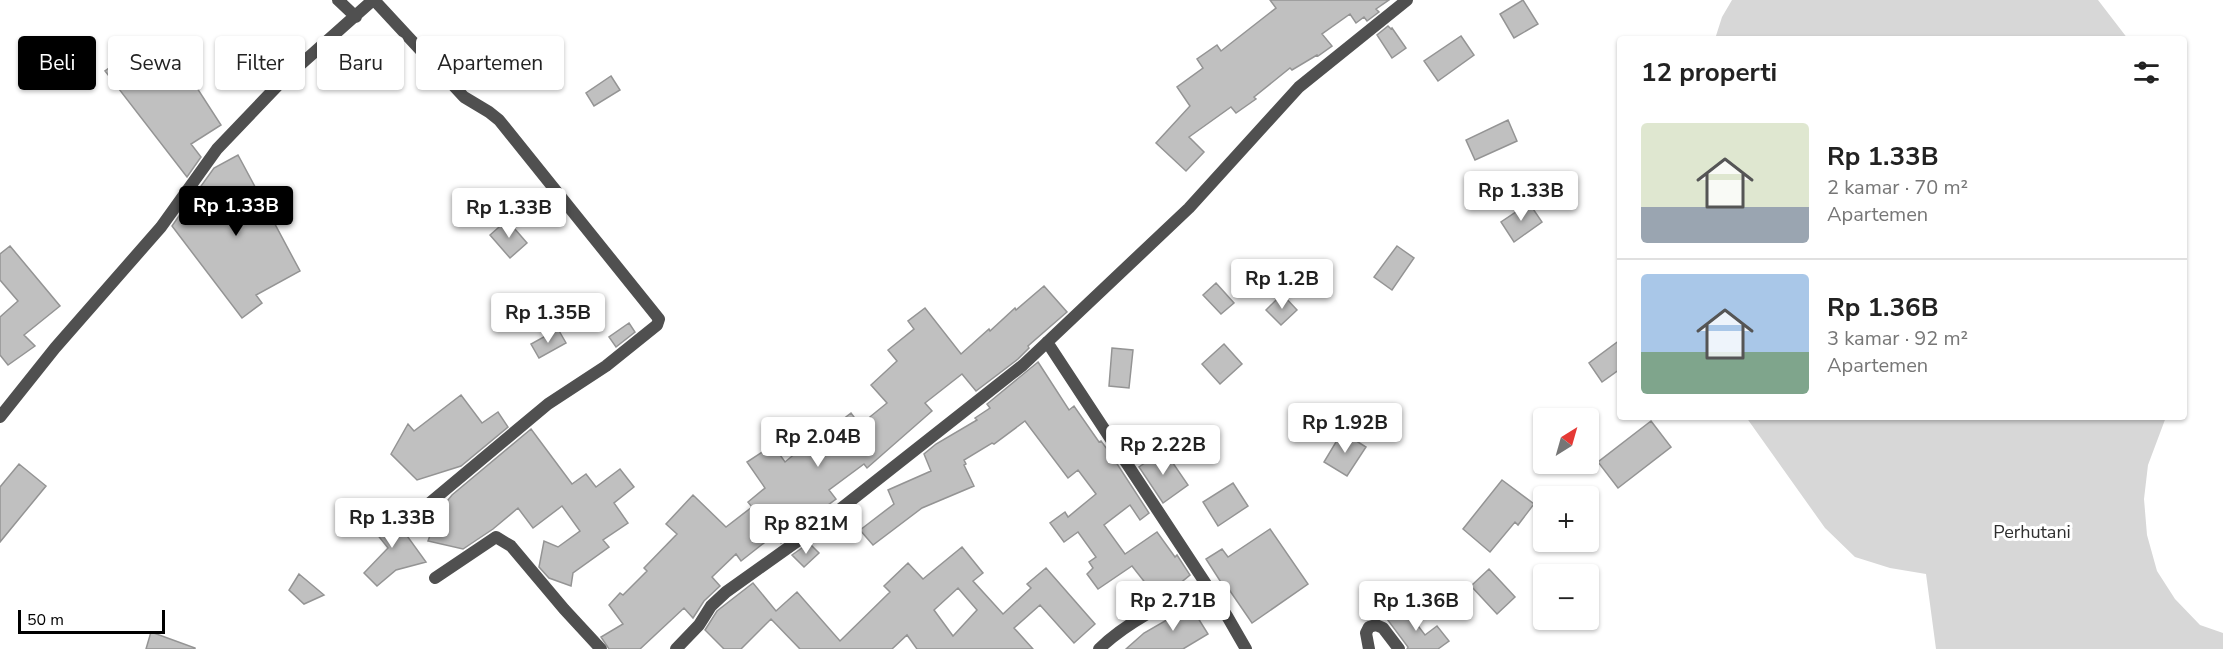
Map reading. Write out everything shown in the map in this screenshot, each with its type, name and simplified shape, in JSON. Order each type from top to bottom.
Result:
[{"type":"street","points":[[338,0],[356,17]]},
{"type":"street","points":[[0,417],[55,348],[161,227],[217,149],[282,81],[373,0],[464,97],[499,120],[659,319],[657,325],[612,362],[548,404],[420,511]]},
{"type":"street","points":[[676,649],[699,625],[711,606],[726,592],[820,525],[1023,365],[1189,208],[1299,87],[1407,0]]},
{"type":"street","points":[[1047,342],[1246,649]]},
{"type":"street","points":[[435,578],[474,554],[488,541],[496,537],[502,539],[512,546],[564,609],[601,649]]},
{"type":"street","points":[[1099,649],[1112,637],[1160,607],[1206,584]]},
{"type":"street","points":[[1369,649],[1366,633],[1370,627],[1376,625],[1383,628],[1399,649]]},
{"type":"green space","points":[[1732,0],[2098,0],[2126,36],[1716,36],[1722,17]]},
{"type":"green space","name":"Perhutani","points":[[1748,420],[2165,420],[2148,465],[2144,499],[2147,535],[2157,571],[2175,599],[2200,625],[2223,633],[2223,649],[1936,649],[1926,574],[1890,568],[1855,557],[1825,528]]},
{"type":"building","points":[[1270,0],[1389,0],[1376,9],[1379,12],[1367,21],[1364,17],[1356,23],[1350,14],[1322,34],[1332,46],[1292,70],[1290,68],[1254,97],[1256,99],[1236,113],[1231,107],[1189,137],[1204,152],[1186,171],[1156,143],[1190,106],[1177,87],[1203,68],[1197,59],[1217,45],[1221,51],[1276,8]]},
{"type":"building","points":[[1523,0],[1538,24],[1514,38],[1500,14]]},
{"type":"building","points":[[1388,26],[1392,28],[1406,48],[1392,58],[1377,35]]},
{"type":"building","points":[[1461,36],[1474,55],[1438,81],[1424,61]]},
{"type":"building","points":[[611,76],[620,90],[594,106],[586,93]]},
{"type":"building","points":[[120,90],[198,90],[221,125],[191,144],[201,157],[187,177]]},
{"type":"building","points":[[1508,120],[1517,141],[1475,160],[1466,140]]},
{"type":"building","points":[[238,155],[300,271],[256,295],[262,303],[242,318],[172,226],[181,213],[200,199],[196,193],[214,168]]},
{"type":"building","points":[[1529,203],[1542,222],[1514,242],[1501,222]]},
{"type":"building","points":[[507,220],[527,243],[510,258],[490,235]]},
{"type":"building","points":[[10,246],[60,306],[24,335],[35,346],[8,365],[0,355],[0,317],[18,301],[0,280],[0,254]]},
{"type":"building","points":[[1397,246],[1414,258],[1392,290],[1374,277]]},
{"type":"building","points":[[1216,283],[1234,303],[1221,314],[1203,295]]},
{"type":"building","points":[[1044,286],[1067,312],[1028,346],[1029,348],[1018,359],[976,391],[962,374],[925,403],[932,411],[867,468],[864,464],[829,490],[836,499],[796,529],[798,531],[781,543],[774,535],[741,561],[736,554],[712,577],[720,586],[704,601],[693,618],[684,608],[640,649],[609,649],[601,637],[623,624],[609,605],[620,593],[623,595],[647,571],[644,568],[677,534],[666,524],[693,495],[726,527],[752,507],[748,502],[765,488],[747,462],[773,445],[785,462],[815,437],[816,440],[851,413],[860,425],[887,403],[871,385],[897,361],[888,350],[914,329],[908,321],[925,308],[961,354]]},
{"type":"building","points":[[1282,294],[1297,310],[1281,325],[1266,310]]},
{"type":"building","points":[[629,323],[635,332],[616,347],[609,337]]},
{"type":"building","points":[[558,329],[566,343],[539,358],[531,344]]},
{"type":"building","points":[[1617,342],[1617,371],[1602,382],[1589,363]]},
{"type":"building","points":[[1224,344],[1242,364],[1220,384],[1202,364]]},
{"type":"building","points":[[1112,348],[1133,350],[1129,388],[1109,386]]},
{"type":"building","points":[[1038,362],[1069,410],[1074,406],[1099,442],[1101,441],[1110,453],[1149,513],[1140,520],[1130,505],[1104,525],[1125,554],[1157,532],[1175,557],[1177,555],[1190,575],[1178,585],[1180,588],[1158,599],[1132,566],[1098,589],[1087,574],[1093,568],[1089,562],[1096,557],[1078,532],[1064,542],[1050,523],[1065,512],[1068,517],[1096,494],[1078,470],[1068,478],[1025,421],[994,444],[992,443],[964,460],[974,486],[922,508],[873,545],[860,530],[894,504],[888,490],[931,471],[924,454],[936,444],[977,420],[975,418],[990,408],[987,404]]},
{"type":"building","points":[[461,395],[482,423],[498,412],[508,427],[461,466],[417,480],[391,454],[408,424],[414,431]]},
{"type":"building","points":[[1651,421],[1671,447],[1618,488],[1599,461]]},
{"type":"building","points":[[531,429],[572,484],[586,474],[596,487],[620,469],[634,487],[614,503],[628,523],[603,540],[609,547],[573,573],[571,586],[549,578],[539,567],[544,541],[558,547],[580,531],[562,506],[533,528],[518,508],[493,529],[463,549],[428,541],[439,511],[452,495]]},
{"type":"building","points":[[1342,432],[1366,447],[1347,476],[1324,462]]},
{"type":"building","points":[[1164,450],[1188,485],[1163,503],[1139,467]]},
{"type":"building","points":[[19,464],[46,486],[0,542],[0,487]]},
{"type":"building","points":[[1502,480],[1533,503],[1518,525],[1515,522],[1490,552],[1463,529]]},
{"type":"building","points":[[1233,483],[1248,506],[1218,526],[1203,502]]},
{"type":"building","points":[[384,504],[426,562],[396,570],[377,586],[364,573],[388,548],[372,528]]},
{"type":"building","points":[[1270,529],[1308,584],[1252,623],[1228,588],[1226,590],[1206,559],[1222,549],[1228,557]]},
{"type":"building","points":[[809,543],[819,553],[804,567],[792,555]]},
{"type":"building","points":[[962,547],[983,573],[973,581],[1003,614],[1031,588],[1027,584],[1046,568],[1095,624],[1074,643],[1040,605],[1014,628],[1033,649],[917,649],[907,635],[892,649],[800,649],[771,619],[741,649],[724,649],[705,630],[717,611],[753,583],[776,611],[797,592],[840,641],[890,592],[884,586],[908,563],[923,579]],"holes":[[[958,588],[977,610],[953,636],[934,610]]]},
{"type":"building","points":[[1489,569],[1515,597],[1497,614],[1471,586]]},
{"type":"building","points":[[299,574],[324,595],[304,604],[289,590]]},
{"type":"building","points":[[1188,602],[1208,634],[1183,649],[1126,649],[1144,633],[1172,617],[1168,612]]},
{"type":"building","points":[[1403,606],[1425,635],[1437,626],[1449,641],[1438,649],[1407,649],[1408,647],[1387,619]]},
{"type":"building","points":[[151,632],[195,648],[195,649],[146,649]]}]
